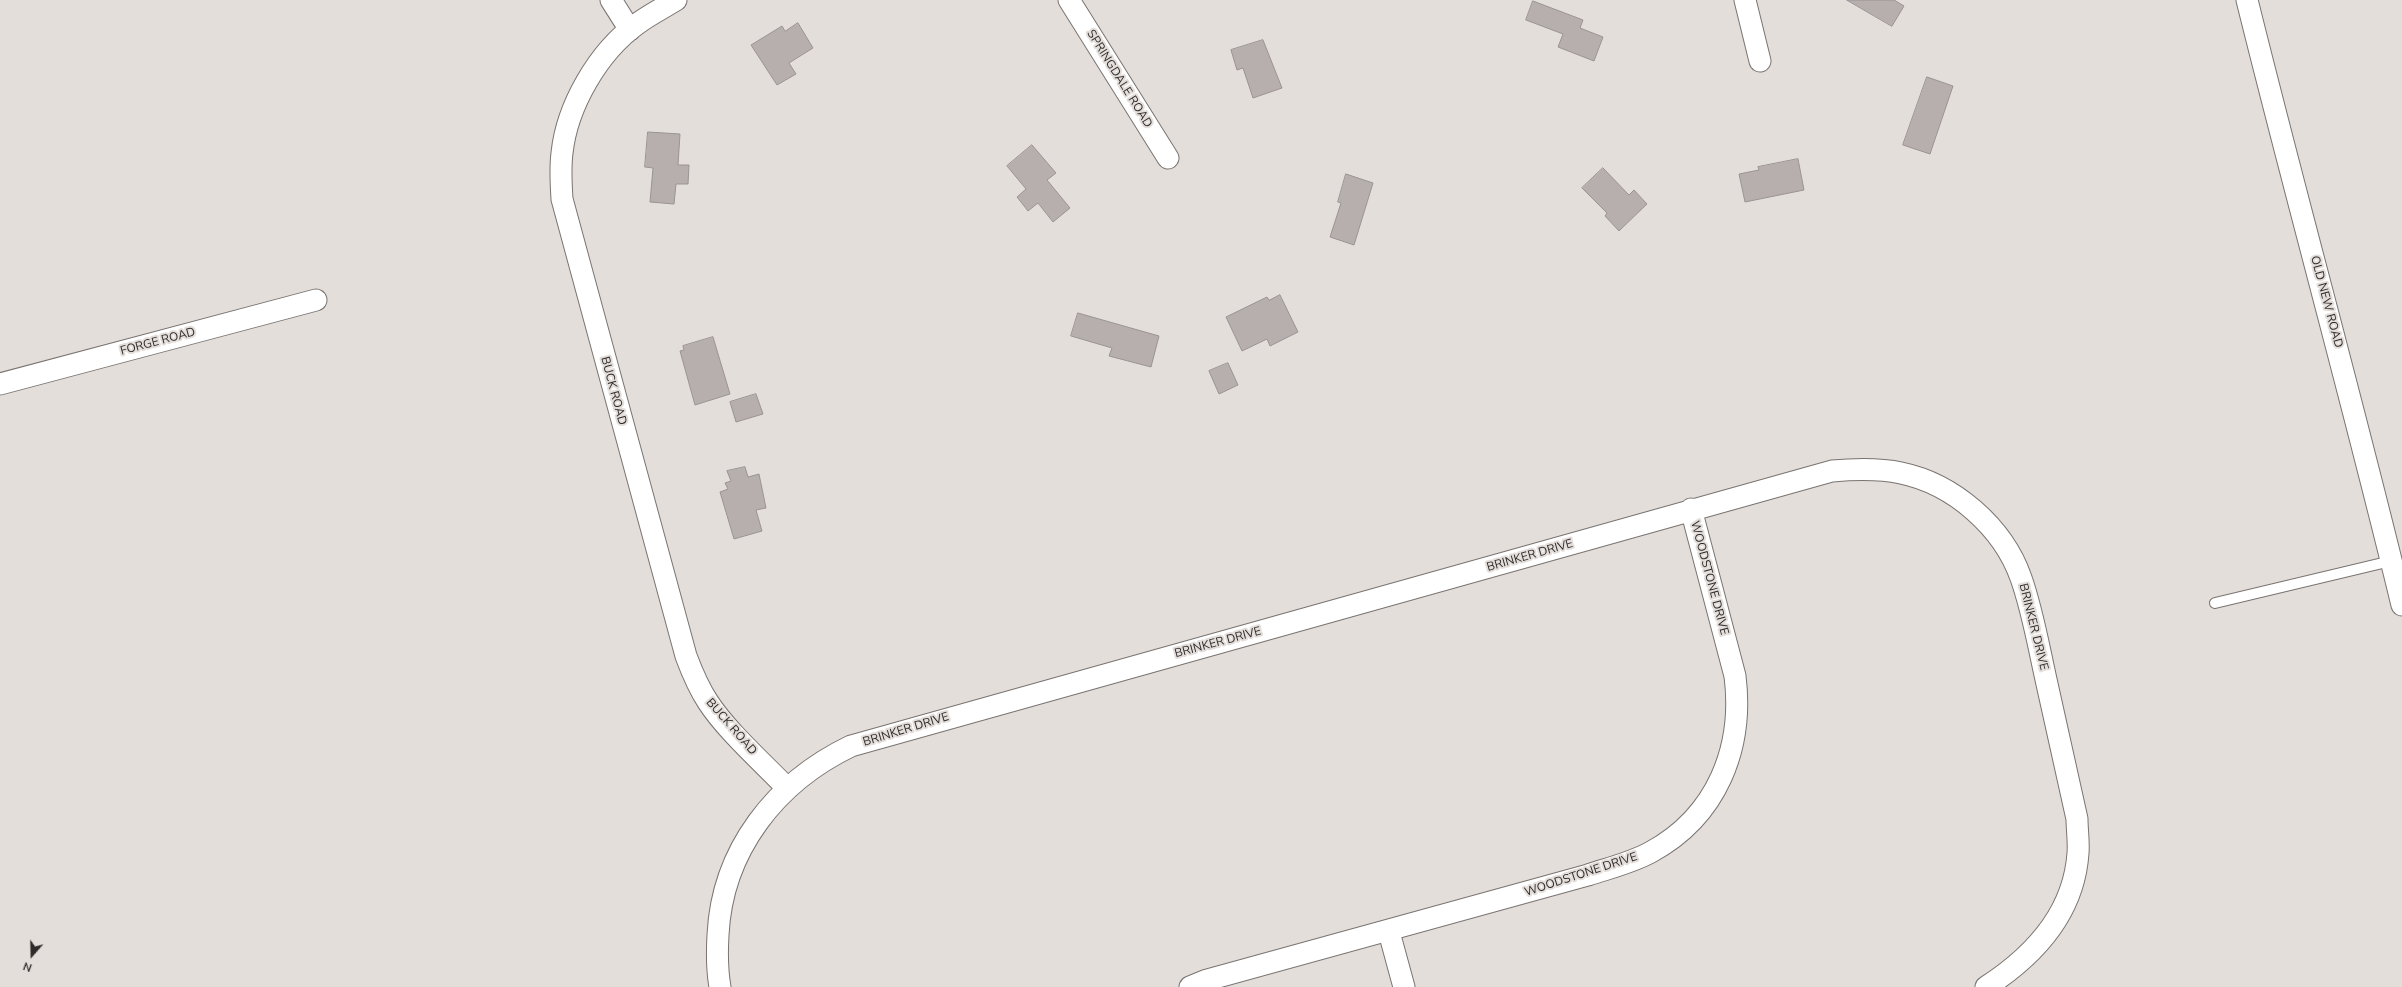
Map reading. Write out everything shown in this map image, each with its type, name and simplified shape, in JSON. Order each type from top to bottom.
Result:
[{"type":"street","points":[[611,0],[630,30]]},
{"type":"street","name":"BUCK ROAD","points":[[676,0],[630,30],[596,68],[575,106],[562,152],[560,176],[564,210],[686,656],[695,681],[709,704],[721,718],[787,788]]},
{"type":"street","name":"SPRINGDALE ROAD","points":[[1069,0],[1168,158]]},
{"type":"street","points":[[1745,0],[1760,61]]},
{"type":"street","name":"OLD NEW ROAD","points":[[2247,0],[2291,178],[2360,431],[2402,605]]},
{"type":"street","name":"FORGE ROAD","points":[[0,384],[316,300]]},
{"type":"street","name":"BRINKER DRIVE","points":[[720,987],[717,953],[719,922],[724,892],[734,863],[748,835],[766,810],[787,788],[811,768],[851,746],[1691,510],[1832,472],[1879,469],[1902,473],[1924,480],[1965,502],[1991,526],[2011,555],[2028,599],[2076,812],[2078,853],[2074,876],[2063,908],[2052,927],[2022,961],[1986,987]]},
{"type":"street","name":"WOODSTONE DRIVE","points":[[1190,987],[1207,980],[1389,932],[1588,876],[1636,859],[1671,839],[1689,824],[1710,798],[1722,778],[1734,744],[1738,722],[1738,699],[1735,676],[1691,510]]},
{"type":"street","points":[[1389,932],[1404,987]]},
{"type":"lane","points":[[2215,602],[2392,561]]},
{"type":"building","points":[[1847,0],[1894,0],[1904,6],[1892,26]]},
{"type":"building","points":[[1533,1],[1583,20],[1580,28],[1603,37],[1594,61],[1558,47],[1563,34],[1526,20]]},
{"type":"building","points":[[798,23],[813,48],[789,63],[796,74],[777,85],[751,45],[782,26],[785,31]]},
{"type":"building","points":[[1263,40],[1282,88],[1253,98],[1243,68],[1237,70],[1231,50]]},
{"type":"building","points":[[1927,77],[1953,86],[1930,154],[1903,145]]},
{"type":"building","points":[[648,132],[680,134],[678,165],[689,165],[688,184],[676,184],[674,204],[650,202],[653,168],[645,167]]},
{"type":"building","points":[[1032,145],[1056,173],[1047,180],[1070,208],[1053,222],[1038,203],[1028,211],[1017,197],[1026,189],[1007,166]]},
{"type":"building","points":[[1798,159],[1804,190],[1745,202],[1739,174],[1759,170],[1758,167]]},
{"type":"building","points":[[1603,168],[1629,195],[1634,190],[1647,204],[1619,231],[1605,216],[1607,213],[1582,188]]},
{"type":"building","points":[[1346,174],[1373,183],[1354,245],[1330,237],[1341,203],[1338,202]]},
{"type":"building","points":[[1280,295],[1298,332],[1270,346],[1267,339],[1242,351],[1226,317],[1267,297],[1269,300]]},
{"type":"building","points":[[1078,313],[1159,336],[1151,367],[1109,356],[1112,348],[1071,336]]},
{"type":"building","points":[[713,337],[730,394],[695,405],[680,351],[684,350],[683,346]]},
{"type":"building","points":[[1228,363],[1238,385],[1219,394],[1209,371]]},
{"type":"building","points":[[756,394],[763,414],[736,422],[730,402]]},
{"type":"building","points":[[745,467],[748,477],[759,474],[766,508],[756,510],[762,531],[734,539],[720,492],[728,489],[725,483],[731,481],[727,471]]}]
